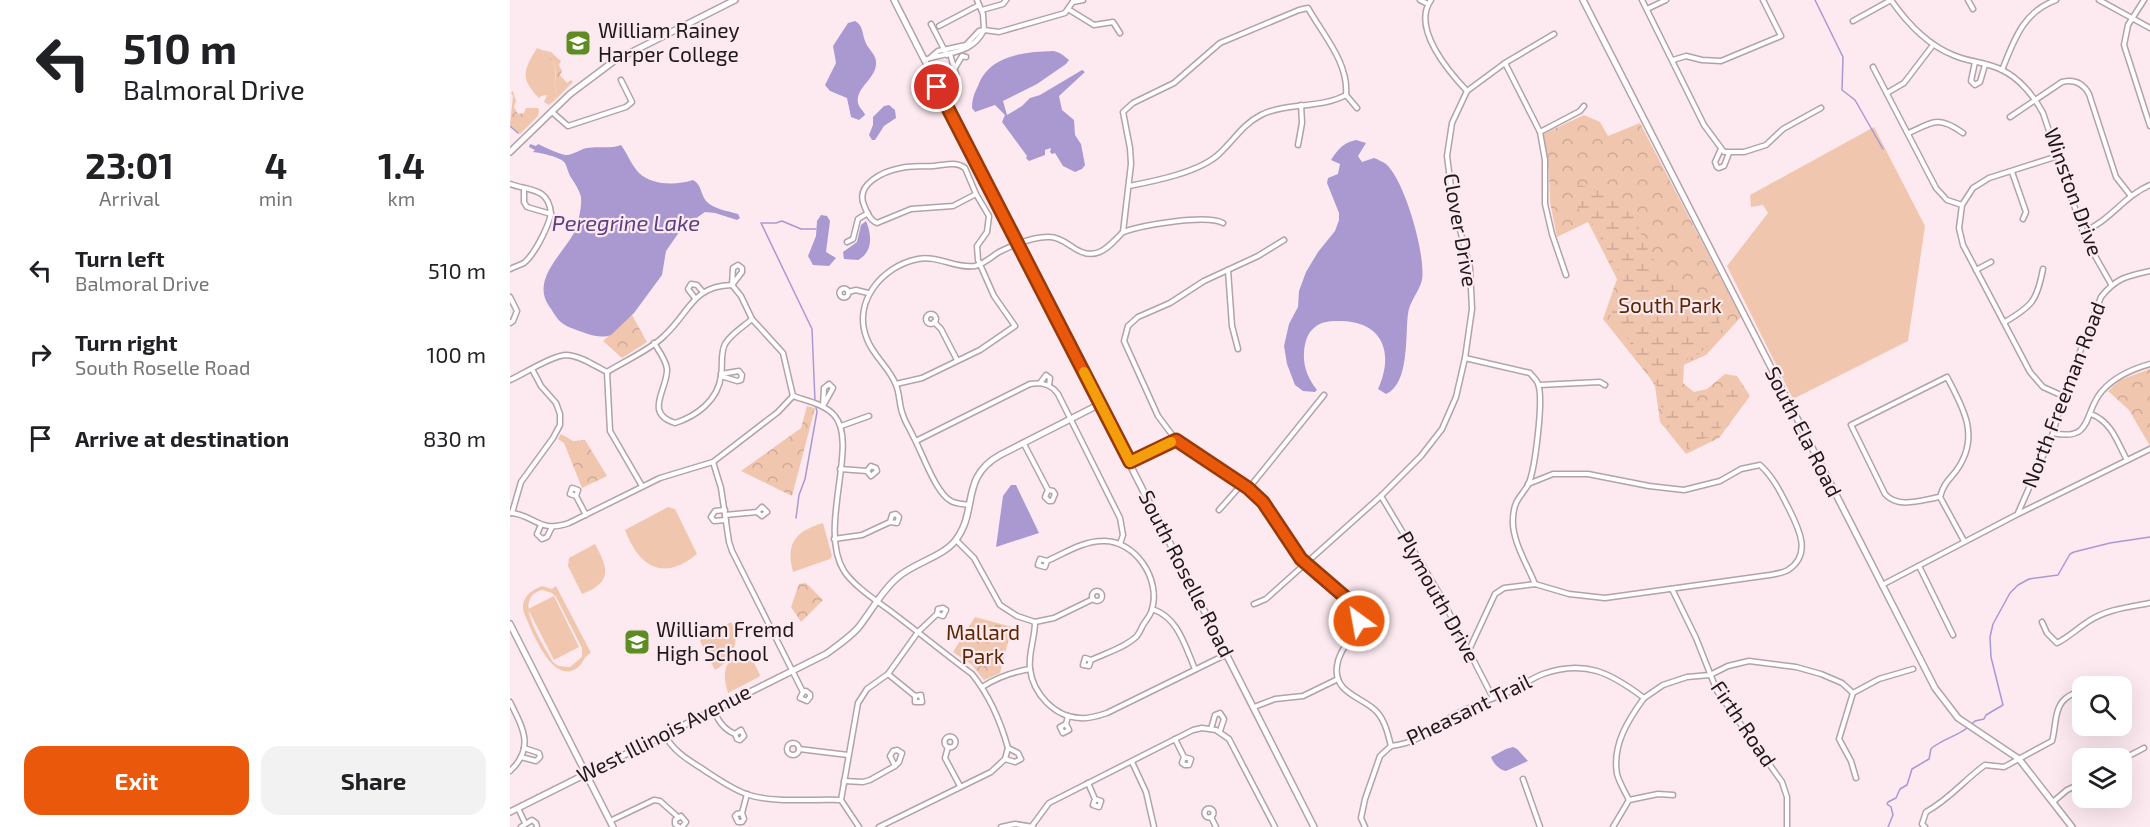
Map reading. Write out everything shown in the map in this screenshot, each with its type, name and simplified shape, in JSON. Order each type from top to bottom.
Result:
[{"type":"main road","points":[[510,152],[570,94],[614,61],[735,0]]},
{"type":"main road","name":"South Roselle Road","points":[[894,0],[927,60],[1018,245],[1314,827]]},
{"type":"main road","name":"South Ela Road","points":[[1583,0],[1935,688],[1958,718],[2019,759],[2073,827]]},
{"type":"main road","points":[[956,540],[963,528],[975,479],[982,469],[992,460],[1100,404]]},
{"type":"main road","name":"West Illinois Avenue","points":[[510,812],[826,654],[849,638],[895,579],[946,549],[956,540]]},
{"type":"main road","points":[[511,626],[611,824]]},
{"type":"street","points":[[982,10],[1003,4],[1006,0]]},
{"type":"street","points":[[927,60],[933,54],[966,45],[979,31],[999,32],[1065,13],[1073,1],[1083,0]]},
{"type":"street","points":[[1420,0],[1430,2],[1426,31],[1431,43],[1467,91]]},
{"type":"street","points":[[1642,0],[1704,125],[1725,152],[1744,152],[1766,145],[1783,129],[1821,108]]},
{"type":"street","points":[[1647,9],[1666,0]]},
{"type":"street","points":[[1673,60],[1686,56],[1721,62],[1781,36],[1763,0]]},
{"type":"street","points":[[1853,21],[1891,0]]},
{"type":"street","name":"Winston Drive","points":[[1891,0],[1915,30],[1933,45],[1953,55],[2002,70],[2019,82],[2036,99],[2046,118],[2084,232],[2111,284]]},
{"type":"street","points":[[1968,0],[1973,9]]},
{"type":"street","points":[[2002,70],[2017,31],[2030,14],[2055,0]]},
{"type":"street","points":[[2099,0],[2150,28]]},
{"type":"street","points":[[2144,0],[2126,31],[2124,48],[2150,126]]},
{"type":"street","points":[[927,60],[961,52],[974,45],[984,30],[982,10],[978,2],[939,26]]},
{"type":"street","points":[[1123,232],[1129,186],[1130,148],[1123,112],[1133,103],[1174,83],[1220,43],[1308,8],[1344,71],[1347,85],[1346,95],[1357,108]]},
{"type":"street","points":[[1068,9],[1094,26],[1113,22],[1119,33]]},
{"type":"street","points":[[931,24],[957,72],[962,61]]},
{"type":"street","name":"Clover Drive","points":[[1254,604],[1266,598],[1306,564],[1381,496],[1421,456],[1442,429],[1455,397],[1465,358],[1472,309],[1470,268],[1452,202],[1447,156],[1452,123],[1467,91],[1505,63],[1554,34]]},
{"type":"street","points":[[1887,93],[1904,83],[1933,45]]},
{"type":"street","points":[[1975,62],[1971,81],[1975,85],[1980,82],[1985,65]]},
{"type":"street","points":[[1505,63],[1540,132],[1545,160],[1545,204],[1552,235],[1566,275]]},
{"type":"street","points":[[1873,67],[1936,188],[1947,200],[1962,205]]},
{"type":"street","points":[[552,112],[568,126],[626,107],[632,102],[621,80]]},
{"type":"street","points":[[2036,99],[2064,81],[2074,81],[2084,87],[2089,94],[2116,177],[2130,196]]},
{"type":"street","points":[[1129,186],[1167,179],[1206,162],[1219,155],[1250,122],[1262,115],[1283,108],[1336,100],[1346,95]]},
{"type":"street","name":"Winston Drive","points":[[2010,117],[2036,99]]},
{"type":"street","points":[[1298,145],[1302,123],[1301,105]]},
{"type":"street","points":[[1540,132],[1580,111],[1584,106]]},
{"type":"street","points":[[1909,133],[1934,121],[1943,121],[1963,133]]},
{"type":"street","points":[[2058,156],[1989,178],[1973,189],[1962,205],[1959,228],[1976,270],[2030,372],[2043,387],[2063,396]]},
{"type":"street","points":[[896,384],[922,378],[980,350],[1015,326],[994,296],[977,256],[977,246],[987,232],[990,222],[986,207],[976,194],[968,172],[962,166],[952,164],[902,167],[864,187],[862,200],[871,220],[880,223],[911,209],[953,206],[976,194]]},
{"type":"street","points":[[2012,172],[2026,212],[2023,219]]},
{"type":"street","points":[[510,184],[537,191],[550,205],[548,227],[529,258],[510,269]]},
{"type":"street","points":[[2084,232],[2101,224],[2130,196],[2150,185]]},
{"type":"street","points":[[524,188],[527,207],[550,214]]},
{"type":"street","points":[[847,242],[853,239],[858,219],[868,213]]},
{"type":"street","points":[[969,505],[952,502],[943,495],[903,416],[896,384],[888,368],[867,340],[864,308],[868,293],[888,271],[916,259],[930,258],[968,267],[980,265],[1000,251],[1036,238],[1053,236],[1080,253],[1090,255],[1102,252],[1123,232],[1152,225],[1216,219],[1223,223]]},
{"type":"street","points":[[1254,706],[1275,699],[1303,696],[1338,679],[1337,666],[1341,653],[1359,626],[1360,616],[1352,603],[1301,559],[1263,502],[1248,488],[1176,440],[1154,406],[1140,373],[1125,347],[1125,332],[1131,322],[1138,317],[1170,303],[1204,281],[1258,256],[1284,240]]},
{"type":"street","points":[[1976,270],[1991,262]]},
{"type":"street","points":[[732,285],[742,272],[742,268],[738,265],[733,268],[732,285],[741,296],[752,319],[783,353],[793,396]]},
{"type":"street","points":[[2005,322],[2026,309],[2039,290],[2043,269]]},
{"type":"street","points":[[1228,270],[1232,326],[1238,349]]},
{"type":"street","name":"North Freeman Road","points":[[2018,514],[2053,433],[2063,396],[2101,297],[2111,284],[2129,276],[2150,271]]},
{"type":"street","points":[[695,298],[688,288],[691,284],[697,285],[703,292]]},
{"type":"street","points":[[606,372],[665,336],[695,298],[703,292],[717,285],[732,285]]},
{"type":"street","points":[[848,292],[856,290],[868,293]]},
{"type":"street","points":[[510,297],[517,311],[512,322]]},
{"type":"street","points":[[654,344],[667,368],[658,405],[662,414],[670,422],[675,423],[703,408],[713,399],[721,375],[722,354],[726,342],[752,319]]},
{"type":"street","points":[[934,322],[941,329],[957,360]]},
{"type":"street","points":[[510,380],[555,358],[567,355],[581,359],[606,372]]},
{"type":"street","points":[[1465,358],[1530,373],[1539,384],[1539,430],[1528,484],[1517,498],[1512,519],[1518,544],[1535,584]]},
{"type":"street","points":[[2053,433],[2063,435],[2076,433],[2083,429],[2100,392],[2117,377],[2150,364]]},
{"type":"street","points":[[532,369],[541,386],[556,403],[560,414],[560,425],[521,482],[511,513],[541,525],[564,525],[668,475],[713,462],[778,412],[793,396]]},
{"type":"street","points":[[739,371],[742,375],[741,380],[737,381],[721,375],[739,371]]},
{"type":"street","points":[[606,372],[610,431],[642,486]]},
{"type":"street","points":[[1940,497],[1899,503],[1891,501],[1885,494],[1851,424],[1947,377],[1964,410],[1969,437],[1960,465],[1944,484],[1940,497],[1964,541]]},
{"type":"street","points":[[1539,384],[1600,382],[1605,385]]},
{"type":"street","points":[[829,384],[833,388],[832,393],[823,406],[824,388],[829,384]]},
{"type":"street","points":[[916,441],[1030,384],[1044,384],[1058,394],[1122,521],[1123,535],[1120,544]]},
{"type":"street","points":[[1248,488],[1324,395]]},
{"type":"street","points":[[793,396],[823,406],[833,414],[841,426],[843,442],[834,539],[844,571],[878,602],[972,674],[982,687],[1008,748],[1005,759],[991,772],[879,827]]},
{"type":"street","points":[[2091,414],[2106,422],[2110,427],[2127,460]]},
{"type":"street","points":[[841,426],[869,416]]},
{"type":"street","points":[[1130,462],[1176,440]]},
{"type":"street","points":[[1024,444],[1048,490]]},
{"type":"street","points":[[1882,585],[1964,541],[2150,449]]},
{"type":"street","points":[[713,462],[721,488],[732,551],[803,692]]},
{"type":"street","points":[[1469,650],[1495,594],[1504,588],[1535,584],[1569,594],[1605,598],[1770,575],[1788,570],[1798,559],[1802,542],[1797,524],[1772,476],[1760,465],[1740,469],[1720,481],[1684,490],[1649,486],[1588,474],[1553,474],[1528,484]]},
{"type":"street","points":[[840,469],[867,471]]},
{"type":"street","points":[[1219,510],[1242,484]]},
{"type":"street","points":[[576,496],[586,515]]},
{"type":"street","name":"Plymouth Drive","points":[[1381,496],[1439,593],[1493,698]]},
{"type":"street","points":[[725,515],[757,512]]},
{"type":"street","points":[[834,539],[861,535],[890,522]]},
{"type":"street","points":[[541,525],[537,534],[542,539],[547,537],[552,526]]},
{"type":"street","points":[[956,540],[974,558],[1000,605],[1017,616],[1035,622],[1054,618],[1093,598]]},
{"type":"street","points":[[1047,561],[1086,543],[1104,541],[1120,544],[1136,555],[1148,570],[1154,591],[1152,609],[1137,636],[1120,647],[1091,660]]},
{"type":"street","points":[[1919,566],[1953,634]]},
{"type":"street","name":"Firth Road","points":[[1672,589],[1696,638],[1717,691],[1782,782],[1787,797],[1787,827]]},
{"type":"street","points":[[2042,622],[2057,643],[2105,612],[2150,603]]},
{"type":"street","points":[[1152,609],[1163,612],[1173,621],[1195,669]]},
{"type":"street","points":[[860,827],[841,800],[858,703],[867,689],[888,674],[918,632],[937,614]]},
{"type":"street","points":[[1035,622],[1030,669],[1034,683],[1043,699],[1055,710],[1077,718],[1091,718],[1107,713],[1227,654]]},
{"type":"street","points":[[2060,642],[2060,649]]},
{"type":"street","points":[[1629,800],[1617,776],[1616,755],[1626,727],[1644,698],[1665,684],[1687,677],[1710,675],[1728,666],[1749,661],[1797,667],[1821,674],[1842,683],[1852,693]]},
{"type":"street","name":"Pheasant Trail","points":[[1338,679],[1349,694],[1376,711],[1385,726],[1391,746],[1409,743],[1424,736],[1456,714],[1543,674],[1575,667],[1599,671],[1620,679],[1644,698]]},
{"type":"street","points":[[982,687],[1016,671],[1030,669]]},
{"type":"street","points":[[1856,778],[1851,761],[1839,739],[1852,693],[1879,679],[1913,669]]},
{"type":"street","points":[[888,674],[915,696]]},
{"type":"street","points":[[1925,827],[1923,824],[1926,812],[1944,802],[1985,765],[2004,767],[2052,741],[2056,730],[2056,713],[2063,700],[2072,695]]},
{"type":"street","points":[[510,702],[525,734],[521,757],[510,771]]},
{"type":"street","points":[[713,709],[719,721],[728,731],[735,734]]},
{"type":"street","points":[[1066,724],[1068,716]]},
{"type":"street","points":[[1000,827],[1015,824],[1033,826],[1048,803],[1197,729],[1216,730],[1232,744],[1275,827]]},
{"type":"street","points":[[664,734],[671,746],[681,755],[747,794],[764,798],[841,800]]},
{"type":"street","points":[[1175,739],[1184,757]]},
{"type":"street","points":[[1365,827],[1361,818],[1365,799],[1380,756],[1391,746]]},
{"type":"street","points":[[948,747],[945,758],[960,786]]},
{"type":"street","points":[[521,757],[532,761],[539,759],[539,753],[524,748]]},
{"type":"street","points":[[1005,759],[1015,762],[1021,759],[1018,753],[1008,748]]},
{"type":"street","points":[[2132,754],[2144,748]]},
{"type":"street","points":[[799,749],[848,755]]},
{"type":"street","points":[[1132,762],[1146,792],[1154,827]]},
{"type":"street","points":[[844,781],[863,782],[895,766]]},
{"type":"street","points":[[1523,778],[1540,827]]},
{"type":"street","points":[[1088,783],[1095,799]]},
{"type":"street","points":[[2054,801],[2072,788]]},
{"type":"street","points":[[742,813],[747,794]]},
{"type":"street","points":[[1613,827],[1629,800],[1658,794],[1673,795]]},
{"type":"street","points":[[611,824],[654,800],[660,801],[678,816],[686,819],[686,824],[681,827],[675,822],[678,816]]},
{"type":"street","points":[[518,808],[525,823]]},
{"type":"street","points":[[1212,817],[1216,827]]},
{"type":"street","points":[[521,827],[525,823],[534,821],[537,827]]},
{"type":"green space","points":[[537,48],[553,61],[555,67],[554,84],[557,91],[555,100],[549,105],[544,102],[547,95],[539,98],[526,79],[526,69]]},
{"type":"green space","points":[[542,50],[551,52],[561,61],[560,75],[567,83],[571,80],[573,82],[555,100],[557,91],[554,84],[555,67],[553,61],[544,56]]},
{"type":"green space","points":[[513,91],[516,101],[514,107],[518,114],[524,113],[526,108],[538,108],[539,111],[538,116],[520,134],[510,125],[513,96],[511,93]]},
{"type":"green space","name":"South Park","points":[[1584,115],[1600,122],[1608,136],[1640,123],[1741,317],[1706,355],[1684,365],[1683,383],[1694,392],[1707,389],[1725,374],[1737,376],[1750,396],[1719,438],[1686,454],[1660,422],[1655,386],[1603,319],[1617,279],[1588,222],[1557,237],[1550,202],[1549,172],[1543,134]]},
{"type":"green space","points":[[1874,127],[1925,226],[1908,341],[1793,399],[1727,266],[1768,213],[1763,205],[1751,207],[1750,195]]},
{"type":"green space","points":[[1578,185],[1612,192],[1633,203],[1639,230],[1652,258],[1672,275],[1697,303],[1719,307],[1721,331],[1700,353],[1679,364],[1676,383],[1692,401],[1703,404],[1720,390],[1735,382],[1739,403],[1726,415],[1717,436],[1702,439],[1688,450],[1663,418],[1657,386],[1649,371],[1638,359],[1627,337],[1609,319],[1625,284],[1588,215],[1579,210],[1574,195]]},
{"type":"green space","points":[[632,315],[647,342],[622,358],[603,341]]},
{"type":"green space","points":[[2150,369],[2150,446],[2129,410],[2108,391],[2120,380]]},
{"type":"green space","points":[[807,406],[815,408],[792,496],[741,471],[801,428]]},
{"type":"green space","points":[[561,434],[573,441],[585,440],[607,476],[582,488],[564,443],[558,439]]},
{"type":"green space","points":[[668,507],[675,509],[697,554],[685,563],[663,568],[645,561],[637,553],[625,530]]},
{"type":"green space","points":[[823,523],[832,556],[830,559],[793,572],[791,553],[795,540],[806,530]]},
{"type":"green space","points":[[595,544],[603,560],[605,574],[599,584],[582,594],[568,566],[569,558]]},
{"type":"green space","points":[[806,583],[823,600],[801,622],[791,607],[799,584]]},
{"type":"green space","points":[[542,586],[552,589],[556,586],[591,653],[575,670],[563,671],[548,660],[524,613],[523,603],[527,596]],"holes":[[[542,590],[552,593],[582,648],[582,657],[570,667],[558,666],[553,662],[537,634],[529,612],[529,602],[533,595]]]},
{"type":"green space","points":[[554,596],[579,647],[554,660],[528,609]]},
{"type":"green space","name":"Mallard Park","points":[[975,617],[1012,627],[1000,673],[984,680],[972,665],[953,652]]},
{"type":"green space","points":[[731,622],[736,636],[734,649],[726,661],[715,670],[700,641],[702,637]]},
{"type":"green space","points":[[747,649],[760,675],[728,693],[725,671],[729,661]]},
{"type":"water","points":[[855,21],[861,27],[866,44],[876,61],[874,72],[858,97],[859,105],[865,115],[859,120],[851,117],[847,98],[830,91],[825,85],[836,63],[833,46],[848,23]]},
{"type":"water","points":[[1053,51],[1069,60],[1066,64],[1037,84],[1003,101],[1007,115],[1030,98],[1040,95],[1082,70],[1085,72],[1059,96],[1062,110],[1074,120],[1075,135],[1081,144],[1085,165],[1075,172],[1063,166],[1055,153],[1050,152],[1051,148],[1045,150],[1045,155],[1029,161],[1002,122],[1005,115],[995,105],[975,112],[972,108],[975,92],[990,68],[1019,54]]},
{"type":"water","points":[[889,105],[895,110],[896,118],[884,126],[875,140],[872,140],[869,135],[873,117],[884,106]]},
{"type":"water","points":[[1356,140],[1366,143],[1358,156],[1362,162],[1374,158],[1385,163],[1393,173],[1413,219],[1421,254],[1422,280],[1409,310],[1403,370],[1394,389],[1386,394],[1378,389],[1383,376],[1385,352],[1376,334],[1356,323],[1324,322],[1310,332],[1304,352],[1305,367],[1317,390],[1315,392],[1303,391],[1295,385],[1287,364],[1284,346],[1289,324],[1298,307],[1299,291],[1306,272],[1335,231],[1339,220],[1339,213],[1327,183],[1328,178],[1338,174],[1340,164],[1331,160],[1341,147]]},
{"type":"water","name":"Peregrine Lake","points":[[530,144],[536,146],[538,144],[565,155],[587,148],[621,145],[636,170],[645,177],[665,183],[693,180],[698,184],[709,204],[738,214],[740,218],[737,220],[705,212],[682,228],[666,251],[662,275],[634,313],[611,335],[596,336],[581,331],[563,324],[558,319],[544,296],[544,287],[550,268],[574,233],[581,197],[565,163],[555,157],[533,152],[535,150],[529,147]]},
{"type":"water","points":[[821,215],[827,216],[830,221],[826,252],[836,258],[829,266],[813,265],[808,256],[816,236],[817,221]]},
{"type":"water","points":[[866,221],[870,237],[869,248],[858,260],[844,259],[843,252],[857,242],[861,225]]},
{"type":"water","points":[[1011,485],[1016,485],[1039,533],[996,547],[1003,496]]},
{"type":"water","points":[[1513,747],[1528,761],[1506,771],[1501,769],[1491,757]]},
{"type":"waterway","points":[[1815,0],[1843,57],[1842,90],[1855,100],[1883,149]]},
{"type":"waterway","points":[[510,126],[518,133]]},
{"type":"waterway","points":[[762,223],[782,221],[801,229],[816,229]]},
{"type":"waterway","points":[[761,223],[812,329],[815,401]]},
{"type":"waterway","points":[[796,518],[799,495],[805,479],[816,407]]},
{"type":"waterway","points":[[1972,724],[1984,719],[1986,715],[2003,705],[1991,657],[1990,637],[1993,624],[2010,593],[2029,579],[2058,575],[2070,554],[2074,552],[2110,543],[2150,537]]},
{"type":"waterway","points":[[1888,827],[1893,815],[1891,807],[1887,804],[1896,798],[1900,789],[1907,785],[1912,769],[1929,759],[1933,747],[1967,728]]},
{"type":"slow traffic","points":[[1084,372],[1130,462],[1171,442]]},
{"type":"place","name":"William Rainey Harper College","points":[[578,43]]},
{"type":"place","name":"William Fremd High School","points":[[637,642]]},
{"type":"route","points":[[937,87],[1130,462],[1176,440],[1248,488],[1275,518],[1301,559],[1352,603],[1360,616],[1359,621]]}]
